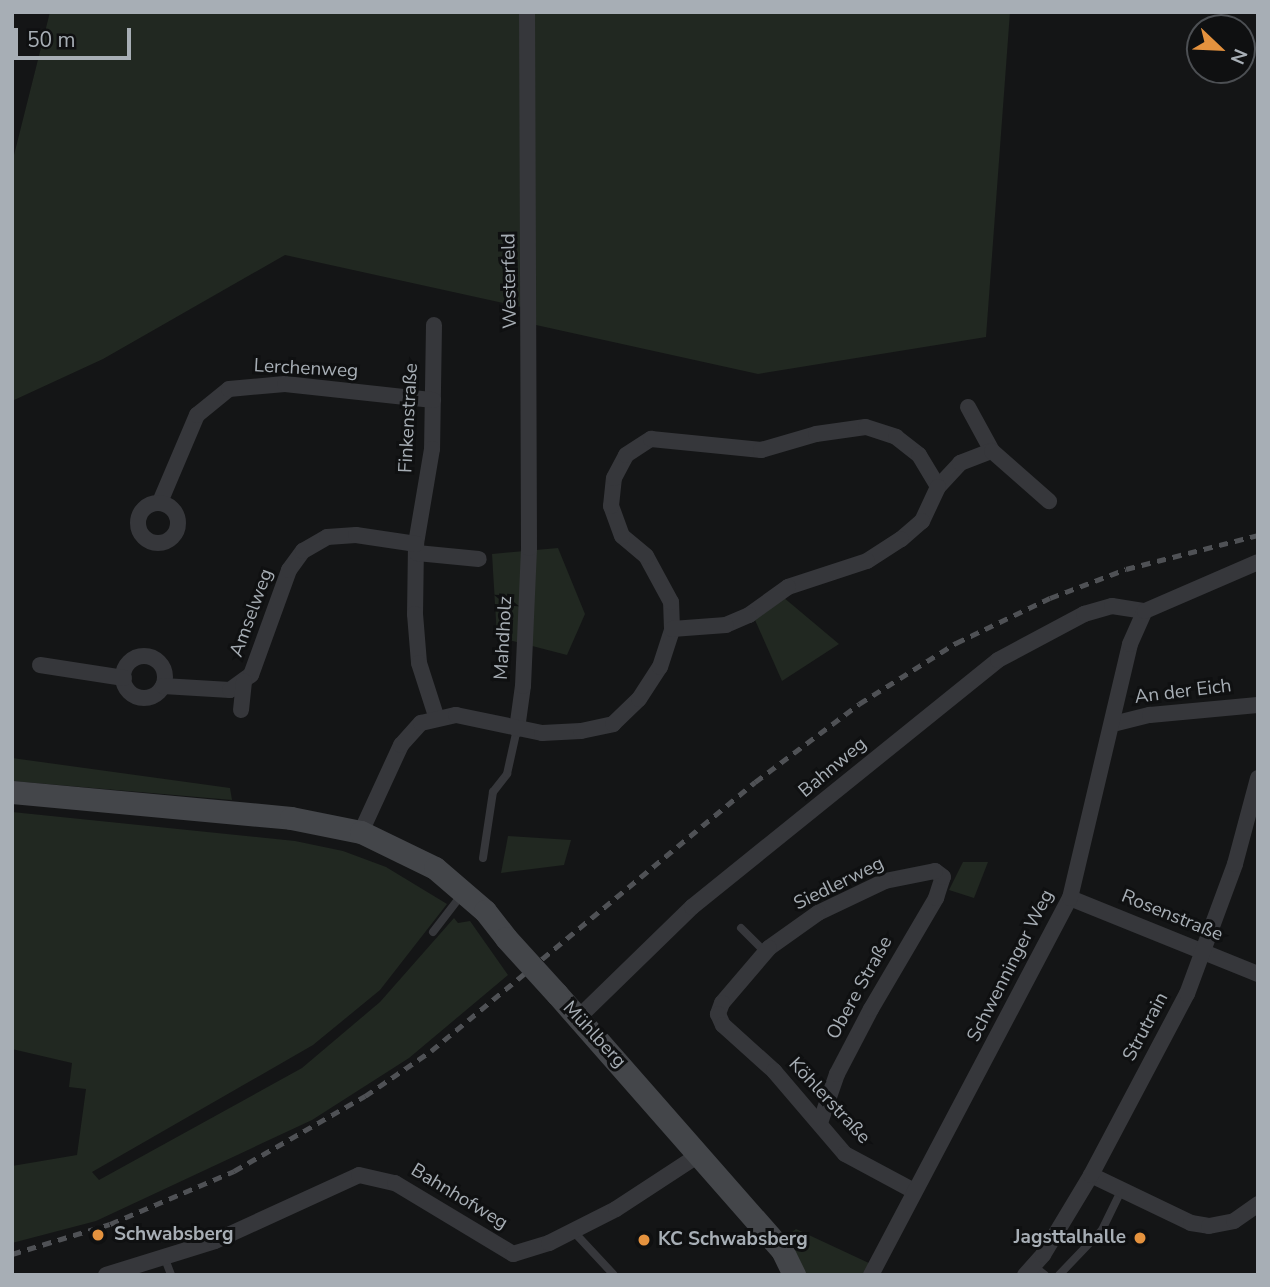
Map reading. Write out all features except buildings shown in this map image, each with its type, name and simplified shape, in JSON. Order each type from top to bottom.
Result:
[{"type":"street","name":"Westerfeld","points":[[527,12],[529,548]]},
{"type":"street","name":"Finkenstraße","points":[[434,325],[432,449],[417,548],[419,663],[436,716]]},
{"type":"street","name":"Lerchenweg","points":[[160,502],[197,415],[229,389],[285,384],[433,400]]},
{"type":"street","points":[[968,407],[992,450],[1049,501]]},
{"type":"street","points":[[361,832],[401,745],[421,723],[436,716],[456,715],[542,733],[612,724],[639,699],[660,667],[672,629],[671,602],[646,556],[622,536],[611,506],[614,478],[626,455],[651,439],[761,450],[816,434],[866,427],[897,437],[919,455],[939,487]]},
{"type":"street","points":[[672,629],[726,625],[749,615],[788,587],[867,561],[922,521],[939,487],[960,463],[992,450]]},
{"type":"street","name":"Amselweg","points":[[40,665],[124,678],[130,692],[142,698],[155,695],[163,686],[230,690],[244,681],[257,662],[289,570],[303,551],[327,537],[346,536],[417,548]]},
{"type":"street","points":[[417,548],[479,559]]},
{"type":"street","name":"Mahdholz","points":[[517,729],[523,686],[529,548]]},
{"type":"street","points":[[1145,611],[1258,562]]},
{"type":"street","name":"Bahnweg","points":[[579,1017],[692,907],[998,660],[1084,614],[1112,606],[1145,611]]},
{"type":"street","name":"Schwenninger Weg","points":[[872,1275],[1070,898],[1130,645],[1145,611]]},
{"type":"street","points":[[124,678],[133,660],[151,657],[165,673],[163,686]]},
{"type":"street","name":"Amselweg","points":[[241,710],[244,681]]},
{"type":"street","name":"An der Eich","points":[[1113,724],[1150,715],[1258,705]]},
{"type":"street","name":"Strutrain","points":[[1035,1272],[1172,1024],[1252,828],[1258,778]]},
{"type":"street","name":"Mühlberg","points":[[12,792],[291,818],[361,832],[435,868],[464,891],[700,1154],[782,1250],[794,1275]]},
{"type":"street","name":"Siedlerweg","points":[[723,1025],[718,1014],[722,1003],[765,952],[818,913],[885,881],[935,871],[943,877]]},
{"type":"street","name":"Obere Straße","points":[[820,1122],[837,1074],[936,898],[943,877]]},
{"type":"street","name":"Rosenstraße","points":[[1070,898],[1258,974]]},
{"type":"street","name":"Köhlerstraße","points":[[723,1025],[774,1071],[845,1154],[914,1191]]},
{"type":"street","name":"Bahnhofweg","points":[[106,1275],[168,1267],[359,1175],[395,1183],[513,1254],[573,1231],[616,1209],[700,1154]]},
{"type":"street","points":[[1091,1174],[1191,1223],[1209,1226],[1234,1221],[1258,1204]]},
{"type":"lane","points":[[482,858],[493,792],[507,774],[517,729]]},
{"type":"lane","points":[[433,932],[464,891]]},
{"type":"lane","points":[[741,928],[765,952]]},
{"type":"lane","points":[[1059,1275],[1102,1230],[1121,1191]]},
{"type":"lane","points":[[573,1231],[614,1275]]},
{"type":"shaded area","points":[[50,12],[522,12],[526,308],[285,255],[103,359],[12,401],[12,163]]},
{"type":"shaded area","points":[[531,12],[1010,12],[986,337],[758,374],[536,325]]},
{"type":"shaded area","points":[[558,548],[585,614],[567,655],[497,637],[492,554]]},
{"type":"shaded area","points":[[783,597],[839,644],[782,681],[755,620]]},
{"type":"shaded area","points":[[12,758],[230,788],[232,800],[12,781]]},
{"type":"shaded area","points":[[12,812],[295,841],[343,851],[386,867],[447,904],[380,990],[313,1045],[92,1172],[99,1180],[302,1068],[380,1002],[454,918],[458,923],[470,921],[508,975],[409,1058],[312,1120],[96,1221],[12,1243],[12,1166],[77,1155],[86,1089],[69,1087],[72,1063],[12,1049]]},
{"type":"shaded area","points":[[508,836],[571,840],[564,865],[501,873]]},
{"type":"shaded area","points":[[963,862],[988,862],[974,898],[949,890]]},
{"type":"shaded area","points":[[796,1229],[871,1264],[866,1275],[800,1275],[782,1240]]},
{"type":"railway","points":[[12,1254],[110,1224],[234,1171],[365,1096],[431,1051],[755,782],[859,704],[956,643],[1050,598],[1126,569],[1258,535]]},
{"type":"place","name":"Schwabsberg","points":[[98,1235]]},
{"type":"place","name":"Jagsttalhalle","points":[[1140,1238]]},
{"type":"place","name":"KC Schwabsberg","points":[[644,1240]]}]
